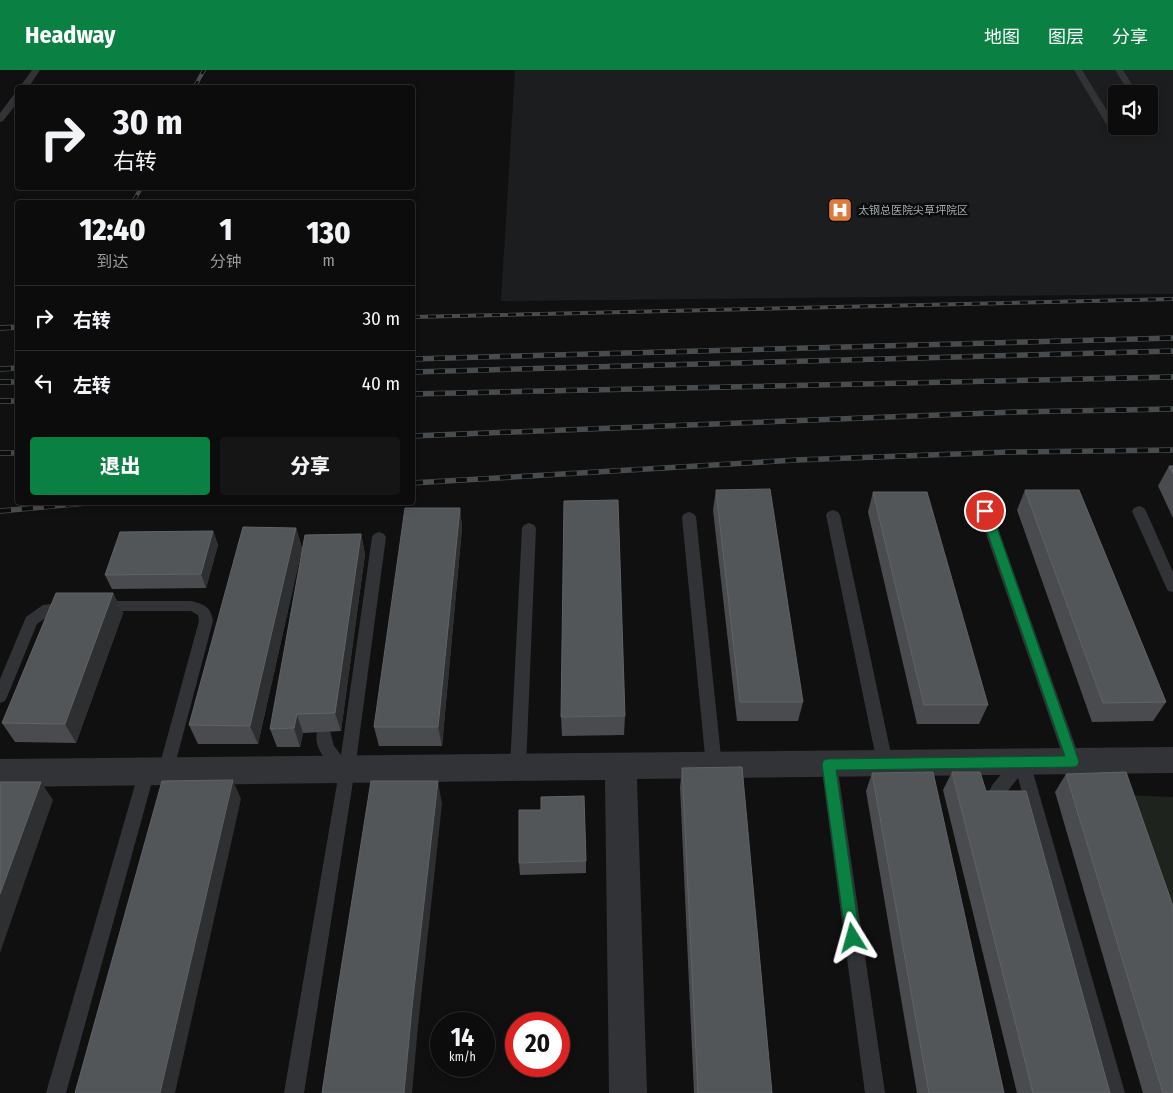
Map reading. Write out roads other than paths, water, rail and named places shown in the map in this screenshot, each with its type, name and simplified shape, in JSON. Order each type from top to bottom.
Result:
[{"type":"street","points":[[0,773],[1173,760]]},
{"type":"street","points":[[621,766],[628,1093]]},
{"type":"lane","points":[[25,85],[36,70]]},
{"type":"lane","points":[[1078,70],[1108,120]]},
{"type":"lane","points":[[1119,70],[1128,85]]},
{"type":"lane","points":[[0,119],[15,99]]},
{"type":"lane","points":[[985,511],[1073,762]]},
{"type":"lane","points":[[1139,511],[1173,587]]},
{"type":"lane","points":[[833,515],[885,763]]},
{"type":"lane","points":[[688,517],[714,766]]},
{"type":"lane","points":[[518,767],[529,528]]},
{"type":"lane","points":[[294,1093],[347,769],[379,537]]},
{"type":"lane","points":[[0,697],[31,621],[48,609],[56,607],[191,606],[201,608],[206,614],[206,621],[156,771],[56,1093]]},
{"type":"lane","points":[[324,732],[323,743],[329,754],[347,769]]},
{"type":"lane","points":[[998,809],[994,797],[1004,782],[1022,762]]},
{"type":"lane","points":[[1022,762],[1115,1093]]},
{"type":"lane","points":[[828,764],[875,1093]]},
{"type":"railway","points":[[196,85],[204,70]]},
{"type":"railway","points":[[134,200],[140,190]]},
{"type":"railway","points":[[415,317],[1173,299]]},
{"type":"railway","points":[[0,328],[15,327]]},
{"type":"railway","points":[[415,359],[1173,338]]},
{"type":"railway","points":[[415,372],[1173,351]]},
{"type":"railway","points":[[0,369],[15,368]]},
{"type":"railway","points":[[415,394],[1173,377]]},
{"type":"railway","points":[[0,382],[15,382]]},
{"type":"railway","points":[[0,401],[15,401]]},
{"type":"railway","points":[[415,436],[1015,412],[1173,409]]},
{"type":"railway","points":[[415,483],[796,460],[1010,452],[1173,450]]},
{"type":"railway","points":[[0,453],[15,453]]},
{"type":"railway","points":[[0,511],[65,505]]},
{"type":"place","name":"太钢总医院尖草坪院区","points":[[840,210]]}]
